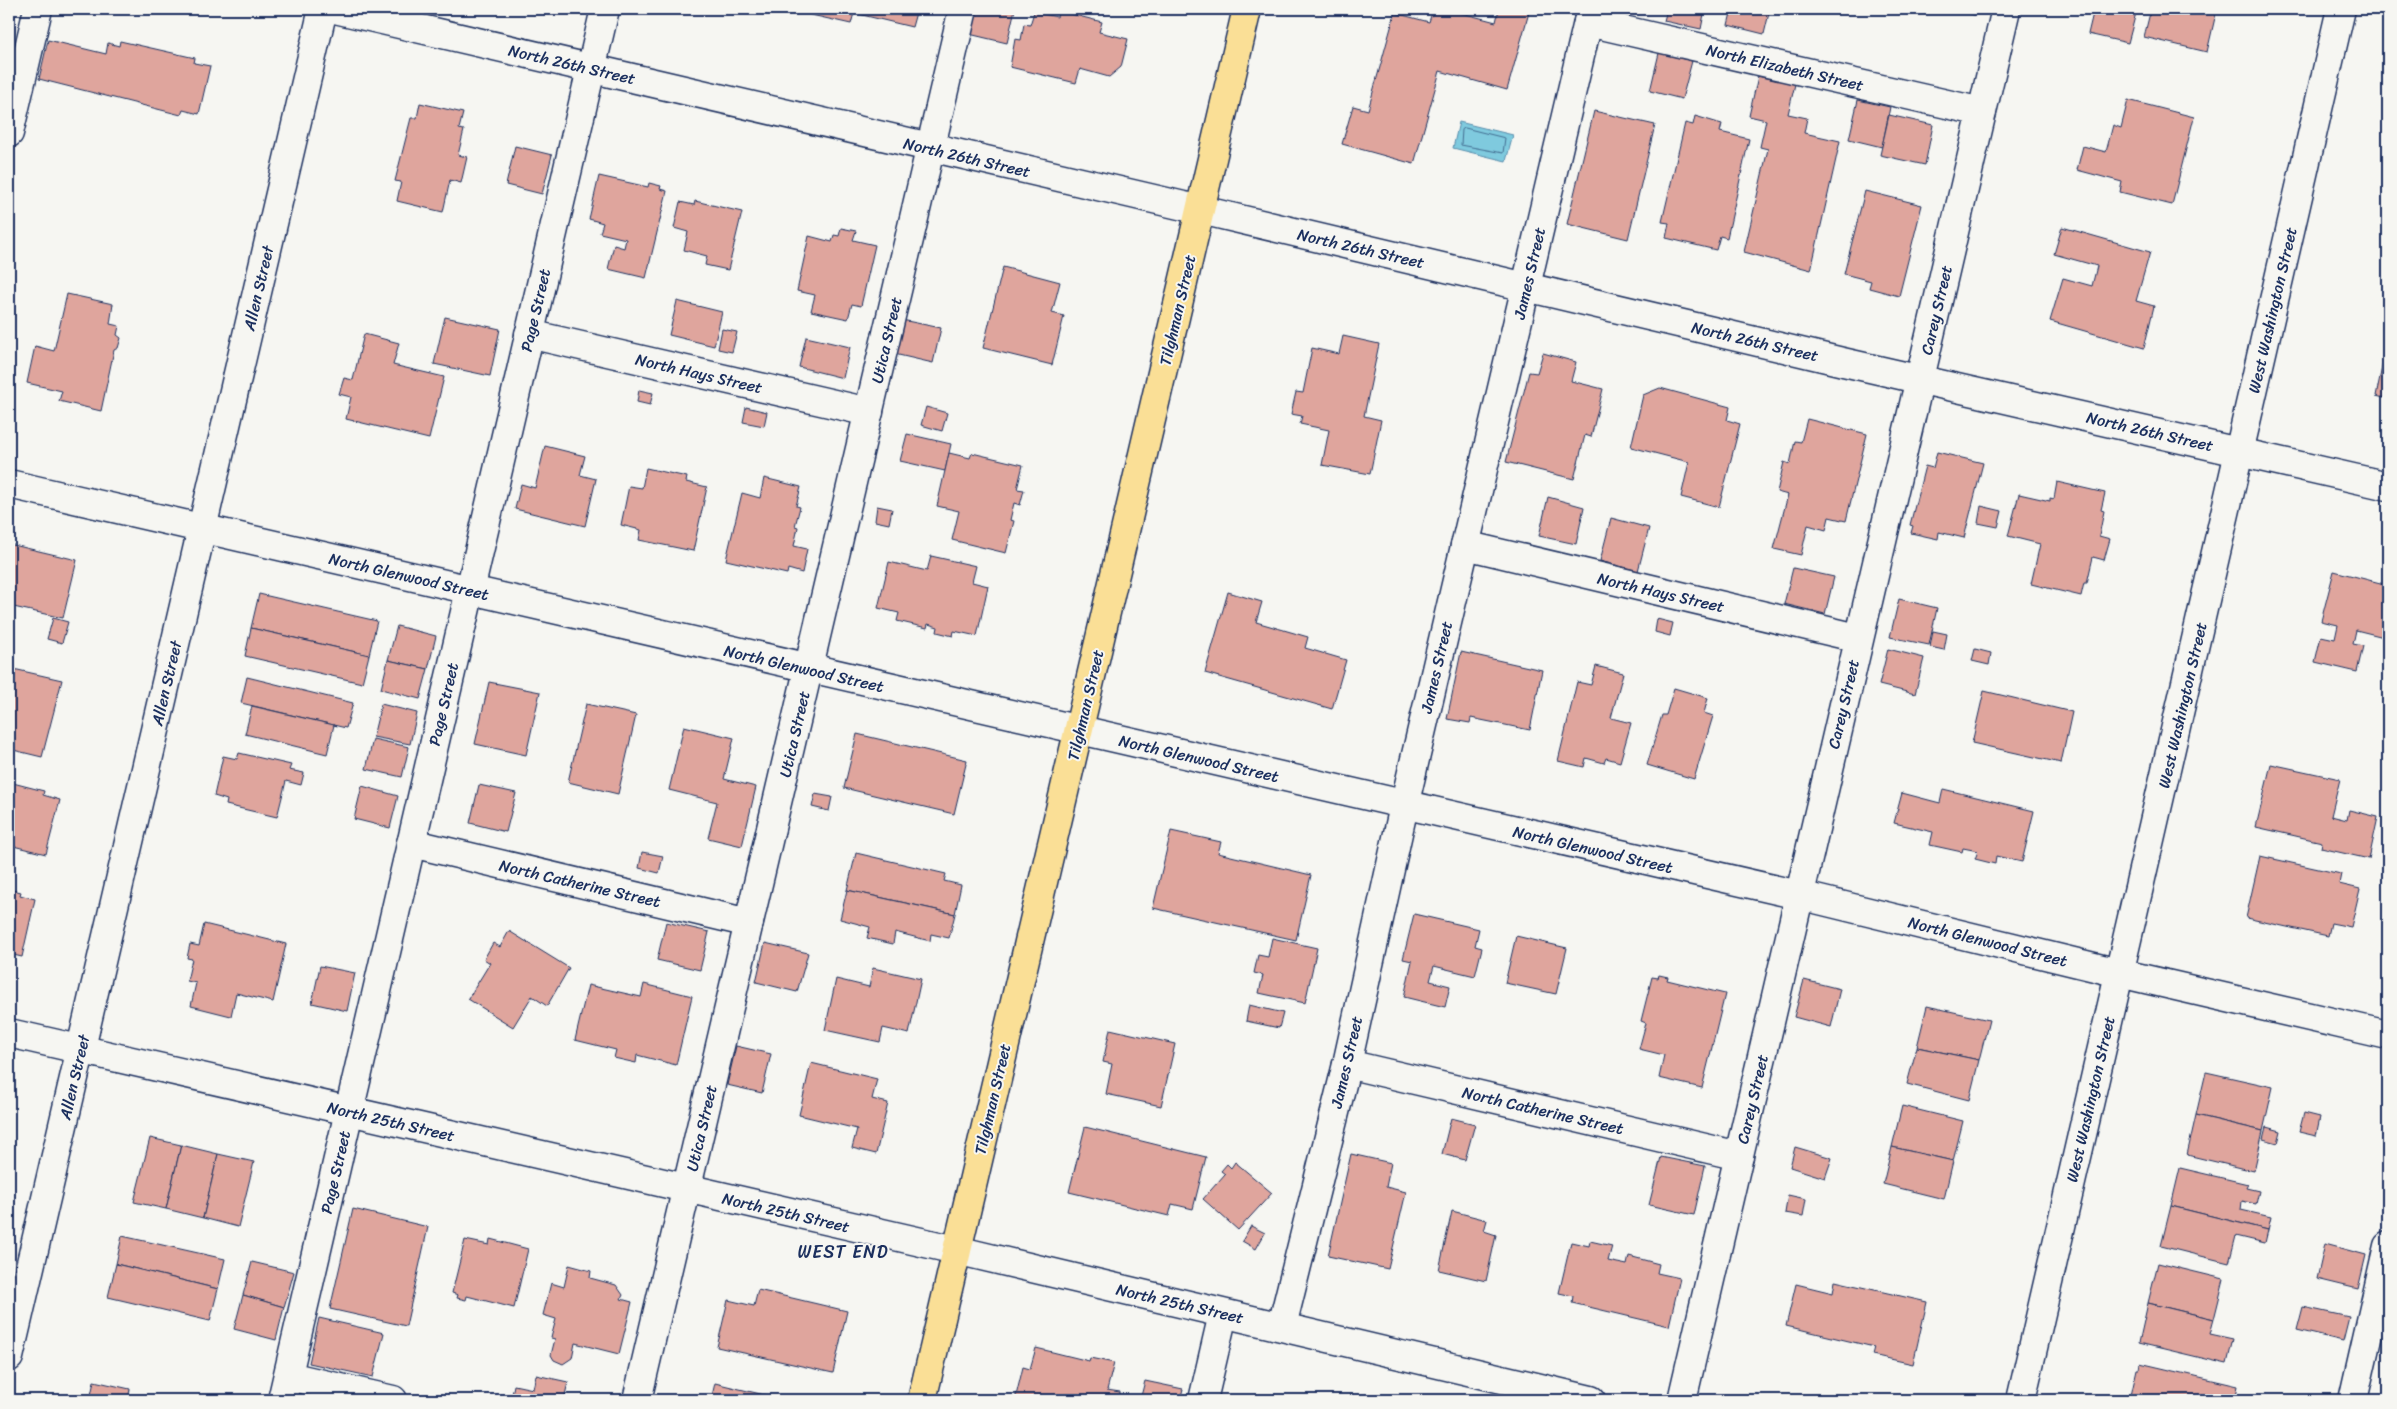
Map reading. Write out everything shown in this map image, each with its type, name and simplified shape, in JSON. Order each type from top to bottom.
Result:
[{"type":"main road","name":"Tilghman Street","points":[[922,1400],[1247,9]]},
{"type":"street","points":[[9,133],[38,9]]},
{"type":"street","name":"Allen Street","points":[[9,1357],[323,9]]},
{"type":"street","name":"North 26th Street","points":[[335,9],[1526,286],[1920,380],[2388,486]]},
{"type":"street","name":"Page Street","points":[[285,1388],[605,9]]},
{"type":"street","name":"Utica Street","points":[[637,1400],[963,9]]},
{"type":"street","name":"Carey Street","points":[[1682,1400],[2006,9]]},
{"type":"street","name":"West Washington Street","points":[[2021,1400],[2341,9]]},
{"type":"street","name":"North Elizabeth Street","points":[[1590,15],[1982,112]]},
{"type":"street","name":"James Street","points":[[1282,1326],[1346,1064],[1404,806],[1590,15]]},
{"type":"street","name":"North Hays Street","points":[[529,334],[869,412]]},
{"type":"street","name":"North Glenwood Street","points":[[9,484],[1404,806],[1799,895],[2119,973],[2388,1035]]},
{"type":"street","name":"North Hays Street","points":[[1465,545],[1858,638]]},
{"type":"street","name":"North Catherine Street","points":[[411,843],[749,923]]},
{"type":"street","name":"North 25th Street","points":[[9,1033],[686,1190],[956,1250],[1591,1400]]},
{"type":"street","name":"North Catherine Street","points":[[1346,1064],[1739,1156]]},
{"type":"street","points":[[2353,1400],[2388,1246]]},
{"type":"street","points":[[1203,1400],[1223,1314]]},
{"type":"street","points":[[285,1388],[393,1400]]},
{"type":"water","points":[[1459,122],[1513,135],[1506,161],[1453,148]]},
{"type":"building","points":[[809,9],[917,9],[912,27],[854,13],[851,24],[807,14]]},
{"type":"building","points":[[975,9],[1015,9],[1007,43],[969,34]]},
{"type":"building","points":[[1433,9],[1446,9],[1496,22],[1499,9],[1530,9],[1507,90],[1440,71],[1414,164],[1342,144],[1353,106],[1368,110],[1395,13],[1429,22]]},
{"type":"building","points":[[1667,9],[1705,9],[1701,29],[1664,21]]},
{"type":"building","points":[[1732,9],[1770,9],[1764,34],[1728,25]]},
{"type":"building","points":[[1953,9],[1976,9],[1974,15]]},
{"type":"building","points":[[2094,9],[2137,9],[2128,43],[2088,34]]},
{"type":"building","points":[[2151,9],[2217,9],[2207,52],[2144,37]]},
{"type":"building","points":[[1059,11],[1102,22],[1099,32],[1128,39],[1121,67],[1109,77],[1080,69],[1076,83],[1010,67],[1015,39],[1021,40],[1024,24],[1030,25],[1034,12],[1057,17]]},
{"type":"building","points":[[48,40],[106,54],[108,43],[119,46],[120,41],[195,58],[194,63],[210,66],[199,114],[183,110],[181,115],[39,79]]},
{"type":"building","points":[[1659,53],[1692,61],[1682,99],[1650,91]]},
{"type":"building","points":[[1758,76],[1795,84],[1788,114],[1807,118],[1804,133],[1840,141],[1811,270],[1744,252],[1768,149],[1760,147],[1766,120],[1749,116]]},
{"type":"building","points":[[1858,100],[1890,107],[1882,147],[1849,139]]},
{"type":"building","points":[[2128,100],[2194,117],[2172,205],[2120,192],[2122,182],[2077,170],[2083,146],[2106,152],[2113,125],[2121,128]]},
{"type":"building","points":[[420,103],[463,113],[459,129],[464,130],[458,155],[467,157],[461,183],[450,180],[443,212],[397,201],[401,182],[395,181],[411,118],[417,118]]},
{"type":"building","points":[[1594,111],[1655,125],[1628,239],[1567,224]]},
{"type":"building","points":[[1889,115],[1933,125],[1925,165],[1880,155]]},
{"type":"building","points":[[1695,116],[1722,124],[1720,132],[1749,139],[1727,238],[1720,236],[1716,250],[1666,238],[1669,223],[1662,222],[1685,123],[1693,125]]},
{"type":"building","points":[[515,146],[552,155],[542,194],[506,185]]},
{"type":"building","points":[[599,176],[648,187],[649,183],[661,186],[660,189],[667,191],[646,278],[608,269],[614,245],[624,248],[626,239],[600,233],[603,223],[589,219]]},
{"type":"building","points":[[1865,191],[1922,205],[1899,296],[1869,288],[1871,281],[1844,274]]},
{"type":"building","points":[[695,201],[742,212],[728,270],[705,265],[707,256],[684,250],[688,232],[674,228],[680,202],[694,205]]},
{"type":"building","points":[[2062,227],[2150,252],[2136,301],[2154,306],[2144,348],[2050,321],[2063,278],[2092,286],[2097,266],[2054,254]]},
{"type":"building","points":[[841,228],[856,231],[853,240],[875,245],[861,306],[852,304],[848,319],[811,311],[815,295],[797,291],[809,236],[832,242],[834,235],[839,236]]},
{"type":"building","points":[[1003,267],[1060,282],[1052,313],[1064,316],[1052,365],[983,348]]},
{"type":"building","points":[[67,294],[113,304],[110,324],[119,326],[117,335],[121,338],[118,348],[114,350],[101,411],[59,401],[62,391],[27,383],[35,346],[54,351]]},
{"type":"building","points":[[677,301],[722,312],[714,346],[669,335]]},
{"type":"building","points":[[445,317],[500,329],[490,376],[434,364]]},
{"type":"building","points":[[897,319],[941,328],[933,363],[890,353]]},
{"type":"building","points":[[722,329],[737,332],[732,352],[718,349]]},
{"type":"building","points":[[364,334],[399,343],[393,365],[444,377],[429,439],[346,419],[351,397],[339,394],[344,378],[353,380]]},
{"type":"building","points":[[1343,336],[1379,344],[1364,416],[1381,420],[1370,474],[1322,465],[1329,430],[1300,424],[1302,416],[1291,414],[1296,392],[1303,393],[1312,348],[1339,354]]},
{"type":"building","points":[[806,337],[850,347],[843,378],[799,367]]},
{"type":"building","points":[[2388,338],[2388,399],[2376,396]]},
{"type":"building","points":[[1543,353],[1576,362],[1571,381],[1603,389],[1591,437],[1585,435],[1574,479],[1506,462],[1529,372],[1537,373]]},
{"type":"building","points":[[1660,388],[1730,407],[1727,420],[1740,424],[1719,507],[1681,497],[1689,462],[1631,447],[1643,395]]},
{"type":"building","points":[[639,390],[653,393],[650,405],[637,402]]},
{"type":"building","points":[[746,407],[767,412],[764,426],[743,422]]},
{"type":"building","points":[[926,407],[947,413],[942,431],[921,425]]},
{"type":"building","points":[[1807,419],[1867,434],[1846,521],[1829,517],[1826,530],[1808,525],[1801,555],[1774,549],[1788,495],[1777,492],[1784,462],[1790,464],[1795,441],[1801,442]]},
{"type":"building","points":[[907,434],[951,444],[945,471],[900,461]]},
{"type":"building","points":[[545,446],[585,456],[580,475],[596,479],[585,526],[515,509],[521,484],[535,488]]},
{"type":"building","points":[[1937,452],[1983,463],[1964,538],[1939,532],[1938,539],[1911,533],[1913,526],[1910,525],[1925,466],[1933,468]]},
{"type":"building","points":[[949,453],[970,458],[972,453],[1023,465],[1017,489],[1024,490],[1020,505],[1014,503],[1010,520],[1014,521],[1006,553],[952,540],[959,511],[937,506]]},
{"type":"building","points":[[646,468],[687,477],[686,482],[707,487],[693,551],[639,540],[641,530],[621,525],[629,486],[642,488]]},
{"type":"building","points":[[764,478],[801,487],[796,506],[800,507],[795,526],[798,527],[794,546],[807,549],[802,573],[788,569],[787,574],[726,560],[742,493],[760,498]]},
{"type":"building","points":[[2057,482],[2105,493],[2101,510],[2104,511],[2099,536],[2110,539],[2104,560],[2093,557],[2087,583],[2084,583],[2081,596],[2031,584],[2040,544],[2008,536],[2019,494],[2050,501],[2050,498],[2054,499]]},
{"type":"building","points":[[1548,497],[1584,507],[1576,544],[1539,536]]},
{"type":"building","points":[[877,506],[892,509],[889,524],[875,521]]},
{"type":"building","points":[[1981,506],[2002,511],[1998,527],[1978,523]]},
{"type":"building","points":[[1611,518],[1649,528],[1638,571],[1600,561]]},
{"type":"building","points":[[9,544],[77,560],[63,618],[9,606]]},
{"type":"building","points":[[931,556],[976,566],[972,582],[988,586],[977,636],[954,631],[953,636],[937,632],[938,627],[928,624],[927,628],[897,621],[899,613],[878,608],[889,562],[927,571]]},
{"type":"building","points":[[1793,568],[1834,577],[1825,614],[1784,604]]},
{"type":"building","points":[[2334,571],[2388,585],[2388,638],[2356,630],[2353,644],[2363,646],[2357,672],[2315,662],[2321,636],[2335,639],[2338,625],[2321,621]]},
{"type":"building","points":[[1228,592],[1262,602],[1256,622],[1308,637],[1305,648],[1346,660],[1332,709],[1205,673]]},
{"type":"building","points":[[259,594],[377,621],[369,655],[251,628]]},
{"type":"building","points":[[1899,599],[1937,608],[1929,645],[1890,637]]},
{"type":"building","points":[[53,618],[68,622],[62,643],[47,639]]},
{"type":"building","points":[[1657,619],[1673,623],[1670,636],[1655,632]]},
{"type":"building","points":[[397,626],[436,636],[428,669],[388,660]]},
{"type":"building","points":[[251,628],[369,655],[362,683],[245,656]]},
{"type":"building","points":[[1933,631],[1947,634],[1944,650],[1930,647]]},
{"type":"building","points":[[1888,649],[1924,658],[1915,694],[1879,685]]},
{"type":"building","points":[[1975,649],[1991,653],[1989,665],[1972,661]]},
{"type":"building","points":[[1461,652],[1542,670],[1530,730],[1471,718],[1470,723],[1447,719]]},
{"type":"building","points":[[388,660],[428,669],[420,699],[381,689]]},
{"type":"building","points":[[1596,666],[1623,673],[1611,718],[1631,723],[1620,762],[1606,758],[1604,763],[1586,758],[1584,767],[1558,761],[1577,682],[1591,685]]},
{"type":"building","points":[[9,668],[62,680],[42,757],[9,749]]},
{"type":"building","points":[[247,677],[353,703],[346,728],[241,703]]},
{"type":"building","points":[[489,682],[540,692],[526,755],[475,744]]},
{"type":"building","points":[[1674,688],[1708,698],[1704,713],[1713,716],[1694,779],[1647,765],[1662,715],[1666,715]]},
{"type":"building","points":[[1984,691],[2072,712],[2061,763],[1972,743]]},
{"type":"building","points":[[381,704],[417,713],[410,744],[373,737]]},
{"type":"building","points":[[586,704],[636,715],[618,794],[568,782]]},
{"type":"building","points":[[252,706],[334,725],[327,754],[245,734]]},
{"type":"building","points":[[684,726],[734,738],[724,779],[756,787],[742,846],[708,838],[717,802],[669,790]]},
{"type":"building","points":[[857,734],[967,760],[954,814],[844,788]]},
{"type":"building","points":[[373,739],[409,747],[402,777],[366,769]]},
{"type":"building","points":[[239,753],[291,765],[289,770],[304,773],[301,785],[286,781],[277,817],[226,805],[227,800],[214,796],[223,756],[237,759]]},
{"type":"building","points":[[2271,764],[2340,779],[2331,816],[2347,820],[2349,810],[2378,817],[2369,859],[2321,848],[2322,842],[2256,827]]},
{"type":"building","points":[[9,782],[44,791],[43,795],[60,800],[46,854],[9,845]]},
{"type":"building","points":[[479,785],[516,793],[506,832],[470,823]]},
{"type":"building","points":[[362,786],[398,796],[390,828],[354,819]]},
{"type":"building","points":[[1943,789],[2034,811],[2022,862],[1996,856],[1995,864],[1975,859],[1978,851],[1963,848],[1962,852],[1930,845],[1933,832],[1894,823],[1902,793],[1940,803]]},
{"type":"building","points":[[815,794],[832,797],[829,811],[812,807]]},
{"type":"building","points":[[1171,831],[1221,842],[1218,853],[1311,875],[1296,940],[1153,908]]},
{"type":"building","points":[[642,852],[663,856],[659,873],[639,868]]},
{"type":"building","points":[[856,853],[946,874],[944,881],[961,885],[955,914],[847,890]]},
{"type":"building","points":[[2260,856],[2341,874],[2339,884],[2360,889],[2351,927],[2331,923],[2328,936],[2246,918]]},
{"type":"building","points":[[9,889],[21,892],[20,895],[35,899],[22,957],[9,954]]},
{"type":"building","points":[[847,890],[955,914],[949,938],[931,934],[930,941],[895,932],[893,944],[867,938],[870,927],[840,919]]},
{"type":"building","points":[[1414,914],[1479,929],[1475,946],[1482,948],[1475,976],[1434,966],[1430,981],[1450,986],[1445,1007],[1404,997],[1412,961],[1403,959]]},
{"type":"building","points":[[666,922],[709,932],[700,970],[657,960]]},
{"type":"building","points":[[204,924],[286,944],[273,1002],[236,993],[231,1016],[191,1006],[196,983],[187,981],[192,959],[187,958],[190,944],[199,946]]},
{"type":"building","points":[[509,931],[569,968],[547,1006],[532,996],[513,1027],[468,999],[490,963],[484,959],[493,943],[500,947]]},
{"type":"building","points":[[1516,936],[1567,948],[1556,994],[1505,983]]},
{"type":"building","points":[[1272,938],[1317,948],[1305,1003],[1259,993],[1263,975],[1254,973],[1258,955],[1268,957]]},
{"type":"building","points":[[765,943],[808,953],[797,992],[756,982]]},
{"type":"building","points":[[320,966],[355,973],[347,1011],[312,1003]]},
{"type":"building","points":[[873,968],[921,979],[909,1034],[883,1028],[880,1042],[825,1030],[836,979],[869,987]]},
{"type":"building","points":[[1659,975],[1668,977],[1667,980],[1725,994],[1702,1088],[1659,1078],[1664,1055],[1639,1049],[1646,1023],[1641,1021],[1652,977],[1658,978]]},
{"type":"building","points":[[1804,980],[1840,989],[1831,1027],[1794,1017]]},
{"type":"building","points":[[644,984],[692,996],[676,1065],[637,1055],[636,1063],[614,1058],[616,1050],[575,1040],[588,985],[641,997]]},
{"type":"building","points":[[1249,1005],[1283,1013],[1279,1028],[1246,1021]]},
{"type":"building","points":[[1927,1006],[1989,1020],[1979,1060],[1917,1047]]},
{"type":"building","points":[[1110,1029],[1175,1044],[1161,1106],[1106,1094],[1112,1064],[1103,1062]]},
{"type":"building","points":[[736,1046],[771,1054],[762,1093],[727,1085]]},
{"type":"building","points":[[1917,1047],[1979,1060],[1969,1100],[1907,1084]]},
{"type":"building","points":[[811,1063],[877,1079],[872,1099],[888,1103],[876,1154],[852,1148],[857,1129],[799,1115]]},
{"type":"building","points":[[2206,1072],[2273,1087],[2263,1131],[2196,1115]]},
{"type":"building","points":[[1902,1106],[1963,1121],[1953,1161],[1892,1147]]},
{"type":"building","points":[[2304,1113],[2320,1117],[2316,1136],[2299,1132]]},
{"type":"building","points":[[2196,1115],[2263,1131],[2254,1171],[2187,1155]]},
{"type":"building","points":[[1451,1118],[1475,1124],[1465,1160],[1442,1154]]},
{"type":"building","points":[[1085,1127],[1206,1157],[1193,1209],[1172,1204],[1169,1216],[1069,1192]]},
{"type":"building","points":[[2266,1127],[2281,1131],[2278,1143],[2263,1139]]},
{"type":"building","points":[[150,1138],[181,1145],[166,1209],[134,1202]]},
{"type":"building","points":[[181,1145],[218,1154],[203,1218],[166,1209]]},
{"type":"building","points":[[1795,1147],[1832,1158],[1825,1178],[1790,1167]]},
{"type":"building","points":[[1892,1147],[1953,1161],[1944,1199],[1883,1184]]},
{"type":"building","points":[[218,1154],[254,1162],[238,1227],[203,1218]]},
{"type":"building","points":[[1351,1154],[1391,1163],[1386,1187],[1406,1192],[1388,1269],[1328,1256]]},
{"type":"building","points":[[1661,1157],[1705,1166],[1694,1215],[1649,1205]]},
{"type":"building","points":[[1235,1162],[1272,1193],[1238,1230],[1203,1199],[1225,1174],[1221,1171],[1227,1164],[1231,1168]]},
{"type":"building","points":[[2180,1168],[2248,1184],[2246,1188],[2259,1191],[2256,1204],[2242,1201],[2241,1210],[2271,1217],[2268,1230],[2171,1206]]},
{"type":"building","points":[[1788,1195],[1806,1199],[1803,1216],[1785,1213]]},
{"type":"building","points":[[2171,1206],[2268,1230],[2265,1243],[2236,1236],[2229,1263],[2161,1246]]},
{"type":"building","points":[[353,1209],[428,1227],[406,1326],[330,1309]]},
{"type":"building","points":[[1452,1211],[1487,1220],[1484,1231],[1496,1235],[1486,1281],[1439,1270]]},
{"type":"building","points":[[1251,1226],[1265,1233],[1256,1249],[1242,1241]]},
{"type":"building","points":[[122,1236],[225,1259],[218,1289],[116,1264]]},
{"type":"building","points":[[490,1239],[528,1249],[514,1308],[467,1296],[466,1300],[457,1298],[458,1295],[452,1293],[465,1240],[489,1245]]},
{"type":"building","points":[[1590,1241],[1612,1246],[1608,1261],[1627,1265],[1629,1256],[1659,1264],[1657,1273],[1680,1278],[1669,1326],[1572,1303],[1573,1296],[1559,1293],[1571,1242],[1589,1246]]},
{"type":"building","points":[[2325,1244],[2366,1255],[2358,1289],[2317,1279]]},
{"type":"building","points":[[252,1262],[294,1272],[284,1307],[243,1295]]},
{"type":"building","points":[[2158,1263],[2224,1279],[2214,1319],[2148,1303]]},
{"type":"building","points":[[116,1264],[218,1289],[210,1321],[108,1297]]},
{"type":"building","points":[[569,1265],[591,1271],[590,1278],[616,1285],[623,1295],[621,1299],[632,1302],[619,1354],[575,1343],[572,1358],[563,1364],[554,1360],[551,1355],[555,1339],[551,1338],[556,1319],[543,1315],[551,1283],[564,1287]]},
{"type":"building","points":[[1835,1281],[1927,1302],[1913,1364],[1872,1355],[1874,1347],[1786,1326],[1796,1284],[1833,1293]]},
{"type":"building","points":[[758,1290],[847,1311],[833,1373],[717,1347],[728,1300],[754,1306]]},
{"type":"building","points":[[243,1295],[284,1307],[276,1340],[234,1329]]},
{"type":"building","points":[[2148,1303],[2214,1319],[2210,1334],[2233,1339],[2227,1364],[2139,1343]]},
{"type":"building","points":[[2303,1307],[2349,1317],[2343,1341],[2297,1330]]},
{"type":"building","points":[[319,1318],[384,1333],[373,1377],[309,1363]]},
{"type":"building","points":[[1036,1348],[1089,1361],[1090,1358],[1114,1363],[1107,1390],[1120,1392],[1119,1400],[1015,1400],[1023,1367],[1030,1369]]},
{"type":"building","points":[[2140,1363],[2238,1386],[2235,1400],[2130,1400]]},
{"type":"building","points":[[536,1375],[568,1382],[564,1400],[511,1400],[514,1385],[533,1389]]},
{"type":"building","points":[[94,1381],[130,1389],[128,1400],[90,1400]]},
{"type":"building","points":[[1145,1381],[1183,1389],[1180,1400],[1140,1400]]},
{"type":"building","points":[[715,1383],[785,1400],[711,1400]]},
{"type":"district","name":"WEST END","points":[[843,1252]]}]
